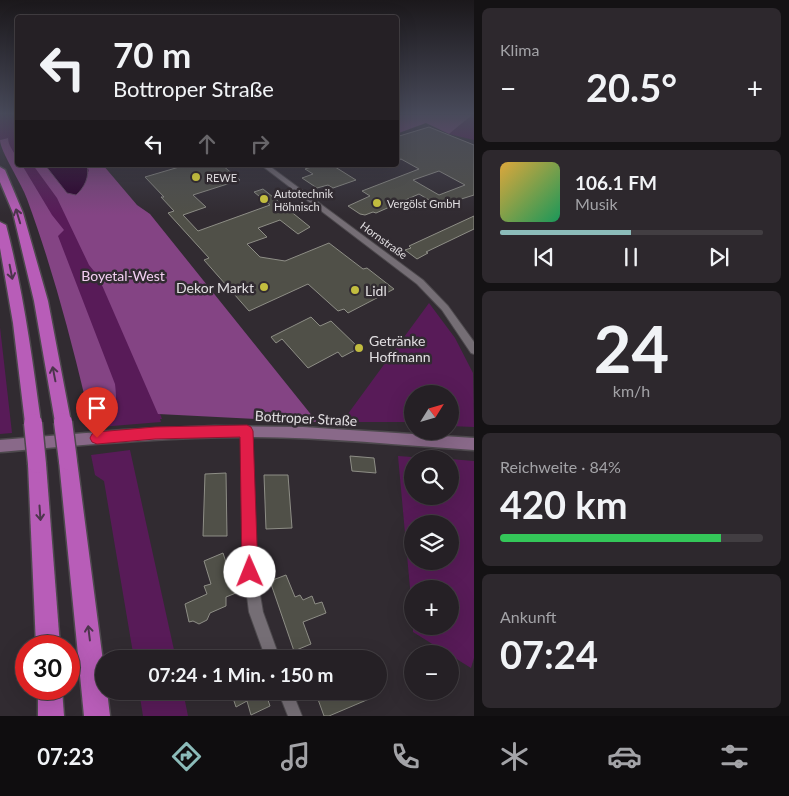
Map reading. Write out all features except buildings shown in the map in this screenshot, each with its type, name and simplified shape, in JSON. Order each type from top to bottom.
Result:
[{"type":"highway","points":[[0,170],[18,213],[40,301],[63,422],[97,716]]},
{"type":"highway","points":[[0,225],[17,307],[33,424],[47,635]]},
{"type":"highway","points":[[50,700],[51,716]]},
{"type":"main road","name":"Bottroper Straße","points":[[0,446],[136,435],[247,431],[320,433],[474,444]]},
{"type":"street","name":"Hornstraße","points":[[267,167],[420,282],[445,308],[474,350]]},
{"type":"street","points":[[247,431],[250,572],[256,612],[270,650]]},
{"type":"street","points":[[289,700],[295,716]]},
{"type":"shaded area","name":"Boyetal-West","points":[[7,148],[15,148],[15,167],[101,167],[129,333],[162,419],[160,419],[161,422],[100,427],[107,422],[114,412]]},
{"type":"shaded area","points":[[47,167],[87,167],[88,174],[82,189],[76,195],[67,193]]},
{"type":"shaded area","points":[[429,303],[455,338],[473,373],[474,427],[459,426],[459,385],[404,385],[404,422],[342,422]]},
{"type":"shaded area","points":[[0,327],[12,433],[0,434]]},
{"type":"shaded area","points":[[130,450],[174,650],[132,650],[104,481],[95,475],[91,455]]},
{"type":"shaded area","points":[[398,456],[404,456],[404,505],[459,505],[459,460],[474,461],[474,658],[471,668],[459,661],[459,645],[434,645],[418,635],[459,635],[459,580],[409,580],[408,570],[459,570],[459,515],[404,515],[404,522]]},
{"type":"shaded area","points":[[140,700],[185,700],[188,716],[143,716]]},
{"type":"green space","points":[[2,148],[12,148],[15,156],[15,167],[23,167],[52,215],[64,230],[58,236],[115,384],[116,401],[113,414],[109,420],[96,426],[86,427],[81,406],[85,398],[52,273],[27,199]]},
{"type":"green space","points":[[34,167],[47,167],[67,192],[89,171],[88,167],[105,167],[137,205],[150,214],[317,422],[158,414],[98,276],[89,265],[57,198]]},
{"type":"place","name":"REWE","points":[[196,177]]},
{"type":"place","name":"Autotechnik Höhnisch","points":[[264,199]]},
{"type":"place","name":"Vergölst GmbH","points":[[377,203]]},
{"type":"place","name":"Dekor Markt","points":[[264,287]]},
{"type":"place","name":"Lidl","points":[[355,290]]},
{"type":"place","name":"Getränke Hoffmann","points":[[359,348]]},
{"type":"route","points":[[97,438],[155,433],[247,431],[250,572]]}]
